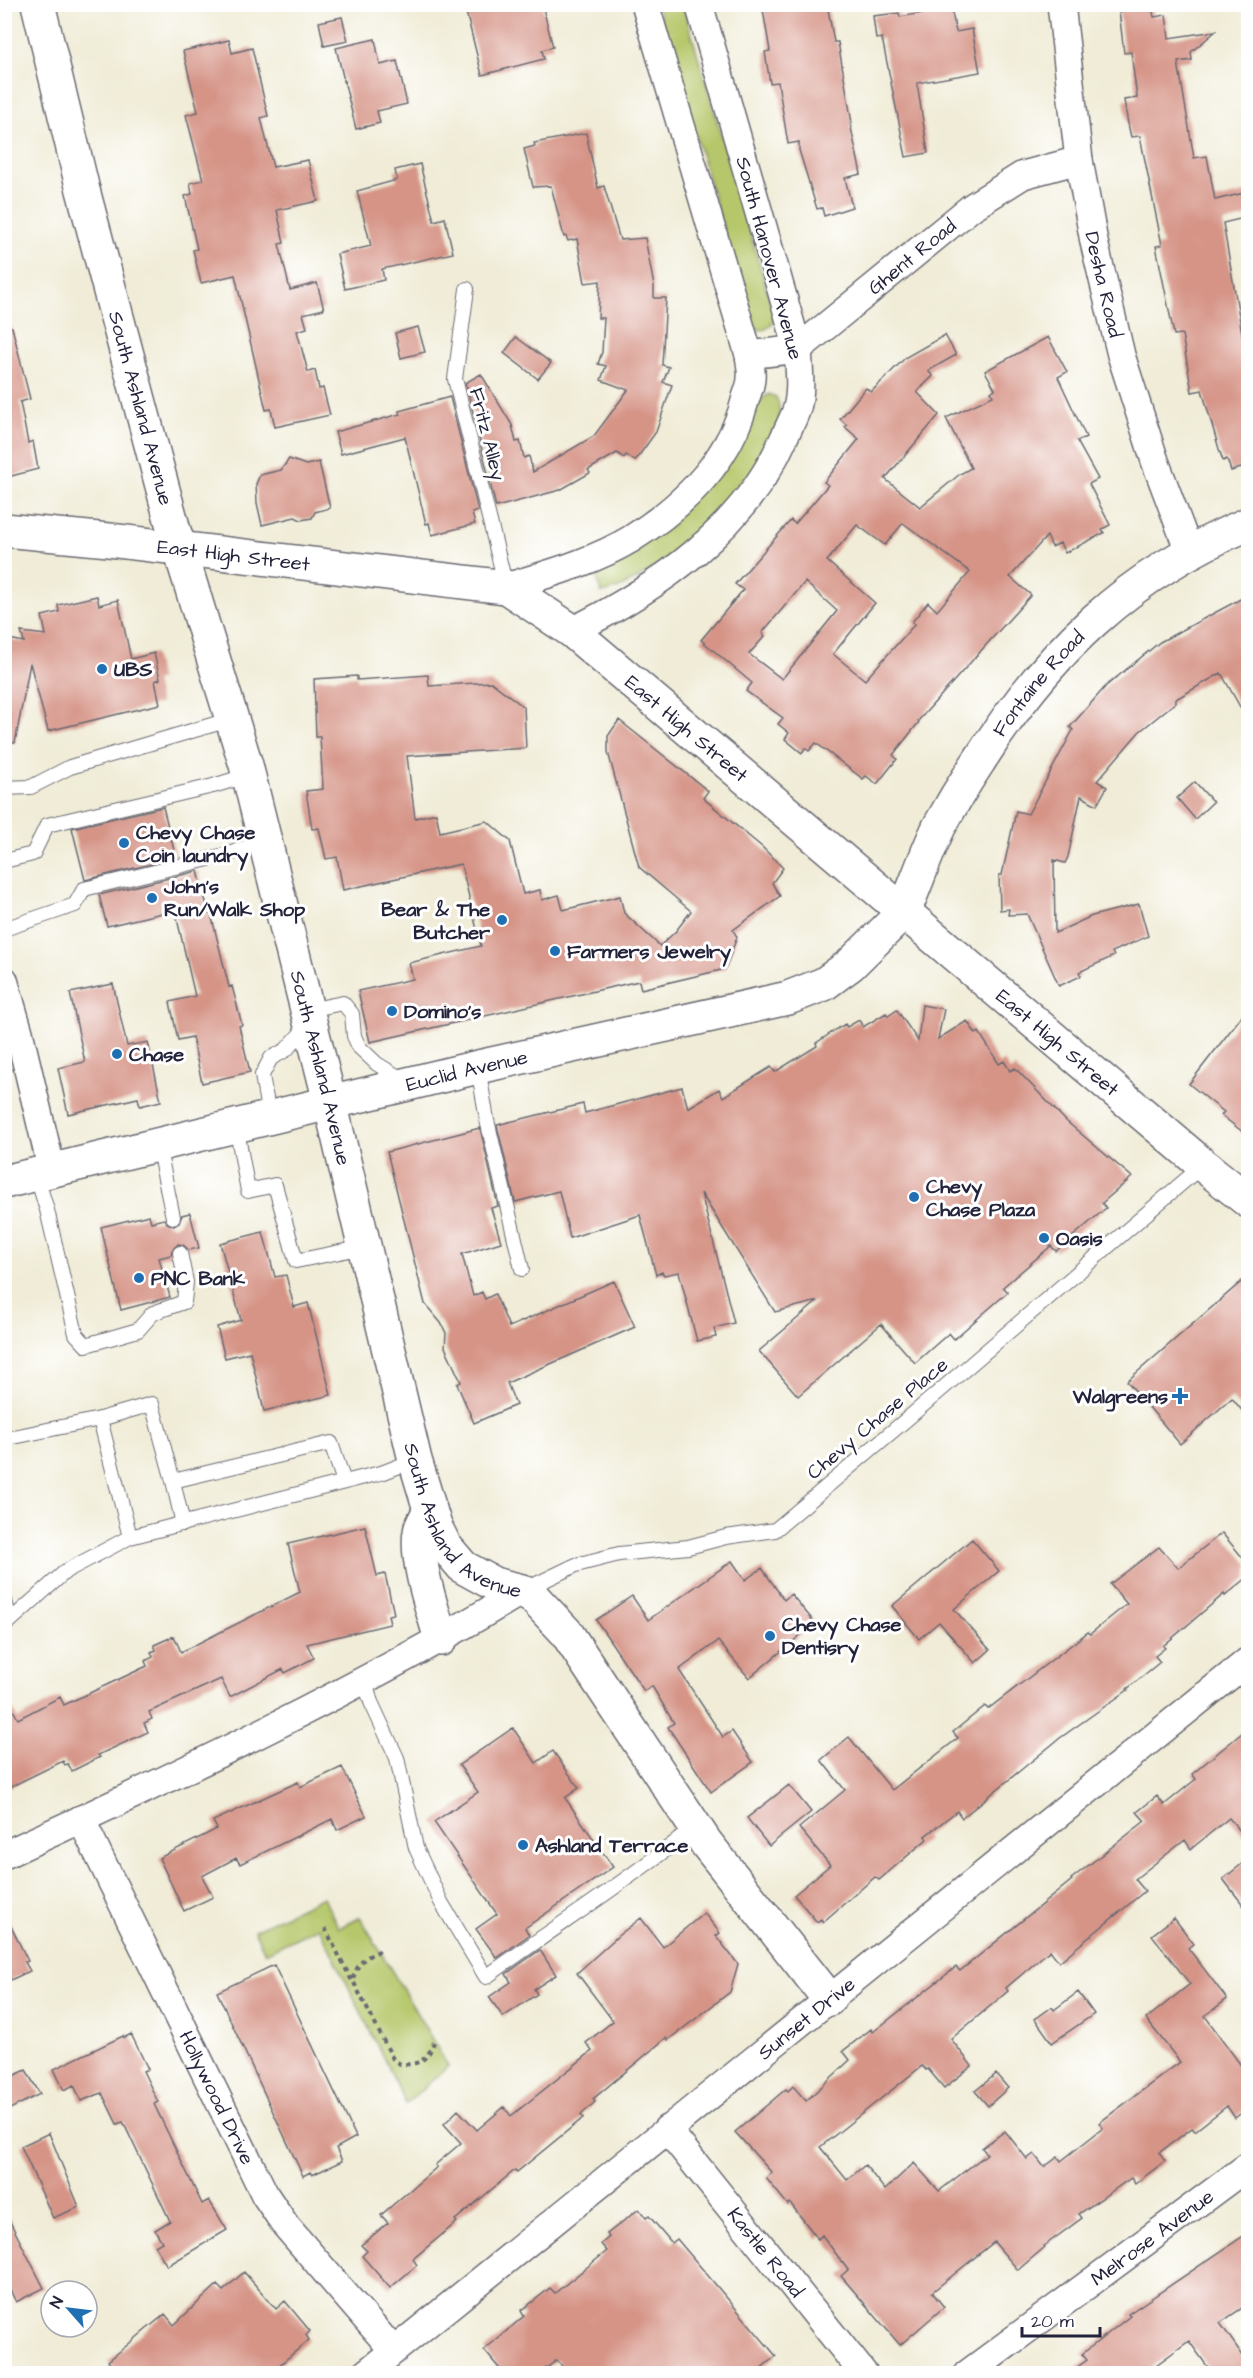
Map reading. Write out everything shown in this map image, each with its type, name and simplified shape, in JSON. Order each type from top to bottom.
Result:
[{"type":"street","name":"South Ashland Avenue","points":[[38,4],[84,190],[179,549],[249,775],[415,1460],[430,1510],[445,1546],[463,1567],[494,1584],[522,1591],[545,1608],[566,1632],[695,1827],[829,1999]]},
{"type":"street","points":[[506,587],[567,569],[630,539],[686,495],[708,473],[726,448],[739,424],[751,379],[749,355],[645,4]]},
{"type":"street","name":"South Hanover Avenue","points":[[572,631],[645,591],[684,563],[728,522],[756,488],[775,458],[797,409],[800,384],[798,349],[699,4]]},
{"type":"street","name":"Desha Road","points":[[1061,4],[1079,160],[1094,242],[1121,355],[1155,461],[1190,554]]},
{"type":"street","name":"Ghent Road","points":[[798,349],[972,207],[1023,175],[1079,160]]},
{"type":"street","points":[[749,355],[798,349]]},
{"type":"street","name":"Fontaine Road","points":[[904,912],[939,828],[1006,717],[1040,674],[1078,633],[1115,602],[1152,576],[1230,531],[1248,524]]},
{"type":"street","name":"East High Street","points":[[4,530],[506,587],[572,631],[1203,1165],[1246,1194]]},
{"type":"street","name":"Euclid Avenue","points":[[4,1182],[478,1067],[788,998],[824,984],[850,965],[904,912]]},
{"type":"street","points":[[6,989],[20,1032],[44,1172]]},
{"type":"street","points":[[430,1510],[420,1530],[419,1545],[430,1601],[441,1639]]},
{"type":"street","points":[[4,1855],[364,1680],[441,1639],[522,1591]]},
{"type":"street","name":"Sunset Drive","points":[[365,2373],[1248,1661]]},
{"type":"street","name":"Hollywood Drive","points":[[81,1819],[265,2194],[286,2226],[393,2350]]},
{"type":"street","name":"Kastle Road","points":[[667,2129],[864,2373]]},
{"type":"street","name":"Melrose Avenue","points":[[967,2373],[1248,2166]]},
{"type":"lane","name":"Fritz Alley","points":[[467,289],[455,379],[506,587]]},
{"type":"lane","points":[[4,788],[31,788],[70,767],[232,719]]},
{"type":"lane","points":[[4,861],[33,854],[47,825],[213,786],[249,775]]},
{"type":"lane","points":[[4,929],[75,905],[84,889],[229,854],[265,840]]},
{"type":"lane","points":[[269,1117],[262,1074],[271,1058],[286,1050],[309,1017],[342,1003],[352,1014],[354,1036],[359,1047],[377,1064],[409,1084]]},
{"type":"lane","points":[[478,1067],[487,1120],[522,1269]]},
{"type":"lane","points":[[236,1125],[248,1191],[275,1185],[296,1261],[364,1247]]},
{"type":"lane","points":[[158,1144],[173,1217]]},
{"type":"lane","name":"Chevy Chase Place","points":[[522,1591],[559,1572],[619,1554],[688,1547],[774,1530],[908,1419],[1203,1165]]},
{"type":"lane","points":[[44,1172],[47,1210],[76,1334],[86,1345],[138,1330],[153,1313],[184,1302],[186,1282],[180,1252]]},
{"type":"lane","points":[[4,1439],[100,1419],[152,1404],[183,1524]]},
{"type":"lane","points":[[100,1419],[130,1537]]},
{"type":"lane","points":[[173,1481],[332,1443],[344,1482]]},
{"type":"lane","points":[[7,1623],[66,1571],[130,1537],[384,1472],[415,1460]]},
{"type":"lane","points":[[4,1597],[7,1623]]},
{"type":"lane","points":[[364,1680],[371,1702],[397,1758],[416,1848],[441,1902],[486,1977],[665,1852],[695,1827]]},
{"type":"path","points":[[325,1928],[396,2062],[405,2065],[421,2062],[430,2052],[434,2042]]},
{"type":"path","points":[[353,1981],[361,1961],[380,1951]]},
{"type":"green space","points":[[657,5],[683,5],[775,318],[766,329],[760,330],[752,327]]},
{"type":"green space","points":[[769,394],[776,397],[779,421],[768,450],[747,482],[719,514],[655,568],[625,585],[601,593],[595,570],[603,567],[758,401]]},
{"type":"green space","points":[[323,1897],[339,1928],[360,1917],[448,2066],[406,2104],[319,1927],[265,1953],[254,1930]]},
{"type":"building","points":[[464,4],[542,4],[553,47],[542,50],[544,59],[482,75]]},
{"type":"building","points":[[762,4],[827,4],[834,42],[838,42],[852,123],[850,123],[861,174],[845,178],[852,207],[824,216],[822,208],[817,209],[799,150],[799,142],[788,144],[778,82],[770,83],[765,52],[770,51]]},
{"type":"building","points":[[1152,7],[1154,17],[1166,15],[1169,38],[1216,31],[1191,52],[1192,60],[1178,62],[1194,158],[1207,156],[1215,200],[1248,192],[1248,217],[1223,223],[1244,345],[1248,344],[1248,466],[1231,471],[1227,459],[1223,461],[1202,390],[1192,392],[1182,334],[1174,335],[1156,246],[1162,245],[1140,136],[1131,137],[1128,124],[1124,100],[1137,98],[1131,52],[1124,53],[1119,11]]},
{"type":"building","points":[[951,8],[956,32],[972,29],[980,72],[917,83],[928,153],[906,157],[882,38],[876,39],[873,16],[899,13],[900,17]]},
{"type":"building","points":[[342,17],[348,41],[324,46],[319,22]]},
{"type":"building","points":[[375,39],[380,65],[397,61],[407,104],[377,111],[380,123],[356,129],[336,48]]},
{"type":"building","points":[[229,40],[232,53],[252,48],[268,116],[261,118],[273,167],[308,160],[318,201],[277,210],[284,243],[279,244],[290,290],[317,283],[324,309],[303,314],[307,328],[297,331],[308,372],[315,370],[319,389],[323,388],[330,415],[275,427],[271,409],[266,410],[235,275],[201,283],[193,250],[197,249],[185,196],[192,194],[190,183],[203,180],[186,115],[198,112],[183,51]]},
{"type":"building","points":[[586,133],[598,188],[604,186],[620,240],[645,238],[654,298],[666,298],[662,365],[669,367],[663,382],[672,385],[656,432],[635,461],[626,455],[624,458],[617,453],[588,470],[590,473],[560,490],[496,507],[465,383],[481,374],[512,425],[516,442],[520,441],[524,458],[529,456],[533,472],[594,436],[628,390],[601,380],[606,366],[598,364],[602,352],[604,318],[598,318],[600,281],[585,283],[577,239],[568,241],[566,236],[564,237],[551,186],[533,187],[524,149],[535,146],[534,143]]},
{"type":"building","points":[[420,164],[434,221],[445,218],[453,253],[382,269],[384,280],[345,289],[337,254],[371,246],[357,191],[397,180],[395,170]]},
{"type":"building","points":[[12,327],[30,399],[20,402],[28,443],[33,441],[38,469],[4,478],[4,328]]},
{"type":"building","points":[[418,327],[425,352],[401,358],[395,333]]},
{"type":"building","points":[[945,335],[956,355],[928,371],[933,376],[917,392],[939,415],[885,479],[920,507],[960,474],[971,468],[946,418],[993,396],[991,392],[995,389],[985,371],[1048,337],[1067,372],[1058,377],[1086,437],[1077,441],[1098,479],[1089,484],[1110,525],[1102,529],[1104,533],[1065,553],[1060,543],[1052,547],[1047,536],[1010,577],[1031,595],[918,721],[893,755],[897,759],[877,784],[866,776],[863,779],[816,743],[809,751],[805,748],[802,753],[785,739],[789,733],[778,724],[783,718],[746,691],[752,683],[701,640],[743,590],[735,584],[791,520],[795,524],[828,485],[824,482],[859,439],[845,427],[847,425],[840,419],[866,388],[871,392],[906,357]],"holes":[[[903,523],[970,572],[937,611],[928,602],[912,622],[915,624],[865,680],[833,654],[875,603],[827,561],[857,525],[885,545]],[[805,582],[837,611],[782,679],[749,654],[765,636],[762,633]]]},
{"type":"building","points":[[516,337],[551,363],[538,379],[504,353]]},
{"type":"building","points":[[450,397],[478,511],[472,513],[475,524],[432,535],[429,523],[426,524],[405,437],[341,454],[335,432]]},
{"type":"building","points":[[289,459],[306,465],[319,462],[330,508],[315,512],[312,518],[301,520],[295,517],[262,525],[256,484],[260,475],[281,470]]},
{"type":"building","points":[[1248,595],[1248,721],[1221,673],[1176,699],[1176,702],[1139,732],[1097,781],[1107,787],[1097,805],[1081,796],[1068,857],[1065,863],[1054,860],[1055,933],[1092,916],[1139,904],[1148,936],[1112,952],[1114,956],[1079,972],[1081,976],[1059,986],[1027,914],[1008,915],[1009,909],[1000,910],[999,875],[1002,875],[1016,811],[1028,814],[1073,730],[1070,727],[1106,686],[1160,642]]},
{"type":"building","name":"UBS","points":[[97,596],[99,605],[118,600],[131,659],[154,653],[160,679],[155,681],[160,704],[48,731],[30,663],[15,743],[4,742],[4,638],[24,642],[21,632],[46,635],[42,616],[59,612],[58,605]]},
{"type":"building","points":[[428,675],[429,686],[491,682],[524,707],[526,748],[407,756],[415,818],[436,813],[440,832],[487,821],[510,841],[523,894],[540,890],[542,900],[559,895],[563,910],[620,896],[624,913],[660,946],[676,931],[691,911],[639,867],[608,752],[608,736],[619,720],[708,791],[703,798],[762,847],[783,868],[772,883],[780,896],[733,930],[737,937],[725,969],[641,989],[639,981],[370,1042],[358,991],[413,979],[409,963],[481,946],[461,864],[343,890],[337,857],[326,859],[319,828],[312,829],[306,791],[323,789],[320,737],[316,737],[314,679],[357,676],[357,680]]},
{"type":"building","points":[[1195,782],[1213,802],[1195,819],[1177,798]]},
{"type":"building","name":"Chevy Chase Coin laundry","points":[[163,807],[176,858],[85,880],[72,828]]},
{"type":"building","points":[[198,871],[229,987],[232,986],[250,1072],[202,1083],[192,1037],[178,1040],[170,1002],[195,996],[175,910],[107,926],[99,895]]},
{"type":"building","name":"Chase","points":[[113,984],[127,1046],[148,1042],[161,1101],[140,1106],[138,1098],[68,1114],[58,1068],[85,1062],[70,993]]},
{"type":"building","name":"Chevy Chase Plaza","points":[[922,1005],[944,1009],[938,1039],[967,1021],[976,1034],[979,1032],[999,1064],[1004,1061],[1010,1071],[1015,1068],[1066,1121],[1132,1177],[1102,1203],[1106,1208],[1056,1251],[1051,1246],[1003,1287],[1008,1292],[954,1339],[949,1333],[915,1363],[881,1324],[798,1396],[759,1351],[818,1301],[775,1312],[701,1193],[734,1323],[714,1328],[716,1337],[697,1341],[679,1272],[664,1275],[662,1272],[656,1275],[640,1215],[570,1238],[559,1191],[515,1202],[497,1125],[583,1104],[585,1113],[682,1087],[688,1108],[719,1089],[723,1097],[771,1067],[775,1072],[817,1046],[816,1043],[845,1024],[847,1027],[859,1020],[863,1027],[886,1013],[888,1016],[897,1010],[918,1041]]},
{"type":"building","points":[[1248,1008],[1248,1136],[1221,1115],[1224,1112],[1189,1084]]},
{"type":"building","points":[[480,1128],[498,1206],[491,1208],[501,1242],[462,1254],[473,1296],[482,1292],[485,1299],[495,1294],[509,1327],[614,1281],[635,1327],[507,1383],[516,1405],[474,1423],[457,1384],[461,1382],[445,1347],[446,1333],[441,1323],[425,1304],[387,1152]]},
{"type":"building","name":"PNC Bank","points":[[190,1213],[199,1248],[189,1250],[178,1244],[172,1250],[171,1255],[159,1258],[170,1297],[121,1310],[101,1227],[149,1215],[151,1222],[164,1219],[174,1226],[179,1223],[182,1215]]},
{"type":"building","points":[[263,1232],[275,1277],[286,1275],[294,1307],[308,1303],[331,1395],[264,1411],[250,1352],[225,1358],[217,1327],[241,1320],[220,1243]]},
{"type":"building","name":"Walgreens","points":[[1248,1276],[1248,1418],[1232,1398],[1180,1444],[1127,1381]]},
{"type":"building","points":[[365,1526],[377,1576],[385,1574],[394,1614],[388,1615],[390,1624],[307,1644],[314,1658],[285,1673],[283,1669],[230,1697],[221,1679],[149,1712],[152,1719],[144,1723],[148,1732],[98,1755],[100,1757],[72,1771],[63,1761],[4,1790],[4,1693],[18,1719],[60,1697],[64,1705],[147,1666],[145,1661],[153,1657],[151,1652],[156,1650],[154,1645],[174,1636],[181,1652],[300,1592],[288,1544]]},
{"type":"building","points":[[1222,1533],[1248,1564],[1248,1577],[1225,1596],[1224,1594],[1163,1646],[1165,1648],[1155,1656],[1160,1662],[1128,1690],[1060,1738],[962,1818],[957,1811],[925,1836],[927,1839],[879,1880],[875,1877],[823,1922],[821,1919],[817,1922],[794,1895],[830,1865],[799,1828],[845,1790],[821,1760],[849,1737],[892,1790],[958,1738],[953,1732],[985,1706],[988,1709],[1127,1604],[1110,1584],[1159,1547],[1178,1568]]},
{"type":"building","points":[[972,1539],[999,1571],[954,1609],[990,1650],[975,1663],[939,1622],[919,1639],[892,1606]]},
{"type":"building","points":[[732,1561],[745,1580],[762,1568],[784,1600],[791,1594],[815,1623],[749,1678],[718,1641],[679,1670],[723,1737],[732,1731],[753,1762],[711,1792],[668,1727],[674,1723],[652,1686],[644,1691],[596,1620],[632,1596],[648,1620]]},
{"type":"building","name":"Ashland Terrace","points":[[513,1728],[536,1763],[553,1751],[579,1788],[565,1798],[613,1867],[525,1928],[529,1935],[497,1958],[476,1929],[497,1914],[434,1822],[478,1792],[459,1765]]},
{"type":"building","points":[[1248,1728],[1248,1840],[1229,1818],[1191,1849],[1185,1840],[1135,1879],[1145,1891],[1059,1962],[1050,1950],[1006,1988],[1008,1991],[951,2039],[972,2066],[944,2088],[928,2069],[922,2066],[820,2147],[847,2180],[865,2165],[885,2190],[914,2163],[939,2191],[987,2154],[982,2148],[1005,2131],[1027,2159],[1034,2154],[1044,2167],[1058,2157],[1061,2161],[1103,2128],[1099,2123],[1180,2062],[1146,2019],[1190,1984],[1152,1935],[1174,1918],[1194,1944],[1188,1948],[1227,1999],[1205,2016],[1248,2075],[1248,2108],[1235,2118],[1227,2106],[1195,2131],[1192,2128],[1159,2153],[1165,2161],[1135,2184],[1131,2178],[1079,2214],[1082,2218],[1044,2246],[1018,2270],[994,2242],[932,2292],[944,2307],[900,2345],[841,2276],[848,2270],[822,2235],[818,2239],[790,2203],[788,2205],[766,2178],[772,2173],[735,2132],[786,2089],[788,2091],[793,2086],[806,2101],[850,2060],[843,2051],[871,2029],[873,2032],[956,1967],[960,1971],[1145,1821],[1137,1812],[1157,1796],[1164,1805],[1196,1779],[1192,1774]]},
{"type":"building","points":[[342,1767],[366,1816],[337,1830],[332,1819],[240,1864],[236,1858],[202,1876],[213,1897],[184,1911],[159,1858],[217,1829],[213,1821],[298,1782],[300,1787]]},
{"type":"building","points":[[789,1785],[811,1812],[769,1846],[747,1818]]},
{"type":"building","points":[[1248,1859],[1248,1911],[1223,1879]]},
{"type":"building","points":[[4,1912],[28,1961],[25,1962],[30,1971],[4,1983]]},
{"type":"building","points":[[704,1913],[720,1933],[716,1936],[738,1964],[730,1992],[668,2040],[666,2038],[593,2099],[595,2102],[581,2115],[583,2118],[455,2220],[457,2222],[413,2259],[417,2265],[390,2288],[362,2256],[367,2251],[361,2245],[388,2223],[381,2215],[461,2143],[444,2124],[458,2110],[477,2130],[504,2107],[511,2116],[592,2051],[586,2043],[613,2021],[577,1973],[641,1918],[663,1947]]},
{"type":"building","points":[[540,1950],[556,1975],[534,1989],[537,1994],[503,2017],[489,1997],[511,1982],[506,1974]]},
{"type":"building","points":[[274,1965],[356,2137],[336,2148],[342,2161],[312,2175],[310,2172],[303,2176],[217,1992]]},
{"type":"building","points":[[1078,1992],[1094,2014],[1052,2043],[1035,2019],[1052,2007],[1054,2010]]},
{"type":"building","points":[[131,2034],[148,2069],[143,2071],[158,2102],[154,2104],[202,2204],[209,2200],[227,2230],[167,2266],[155,2246],[162,2242],[155,2230],[170,2221],[123,2122],[117,2124],[102,2093],[81,2101],[74,2085],[64,2090],[54,2069]]},
{"type":"building","points":[[26,2070],[40,2094],[4,2112],[4,2080]]},
{"type":"building","points":[[996,2074],[1008,2088],[988,2106],[975,2091]]},
{"type":"building","points":[[49,2133],[79,2207],[53,2218],[21,2146]]},
{"type":"building","points":[[639,2209],[646,2218],[649,2216],[672,2243],[677,2239],[776,2356],[755,2373],[568,2373],[557,2360],[540,2373],[503,2373],[484,2350],[524,2316],[521,2311],[550,2288],[555,2293],[607,2251],[601,2244],[609,2237],[607,2234]]},
{"type":"building","points":[[4,2210],[39,2279],[39,2290],[16,2302],[4,2278]]},
{"type":"building","points":[[1248,2233],[1248,2304],[1220,2323],[1248,2363],[1248,2373],[1212,2373],[1189,2341],[1145,2373],[1069,2373],[1087,2360],[1082,2354],[1130,2316],[1128,2314]]},
{"type":"building","points":[[244,2272],[276,2309],[285,2301],[310,2331],[306,2335],[309,2340],[270,2373],[118,2373],[108,2361],[165,2314],[174,2325],[217,2285],[223,2291]]},
{"type":"place","name":"UBS","points":[[102,669]]},
{"type":"place","name":"Chevy Chase Coin laundry","points":[[124,843]]},
{"type":"place","name":"John's Run/Walk Shop","points":[[152,898]]},
{"type":"place","name":"Bear & The Butcher","points":[[502,920]]},
{"type":"place","name":"Farmers Jewelry","points":[[555,951]]},
{"type":"place","name":"Domino's","points":[[392,1011]]},
{"type":"place","name":"Chase","points":[[117,1054]]},
{"type":"place","name":"Chevy Chase Plaza","points":[[914,1197]]},
{"type":"place","name":"Oasis","points":[[1044,1238]]},
{"type":"place","name":"PNC Bank","points":[[139,1278]]},
{"type":"place","name":"Walgreens","points":[[1180,1396]]},
{"type":"place","name":"Chevy Chase Dentisry","points":[[770,1636]]},
{"type":"place","name":"Ashland Terrace","points":[[523,1845]]}]
